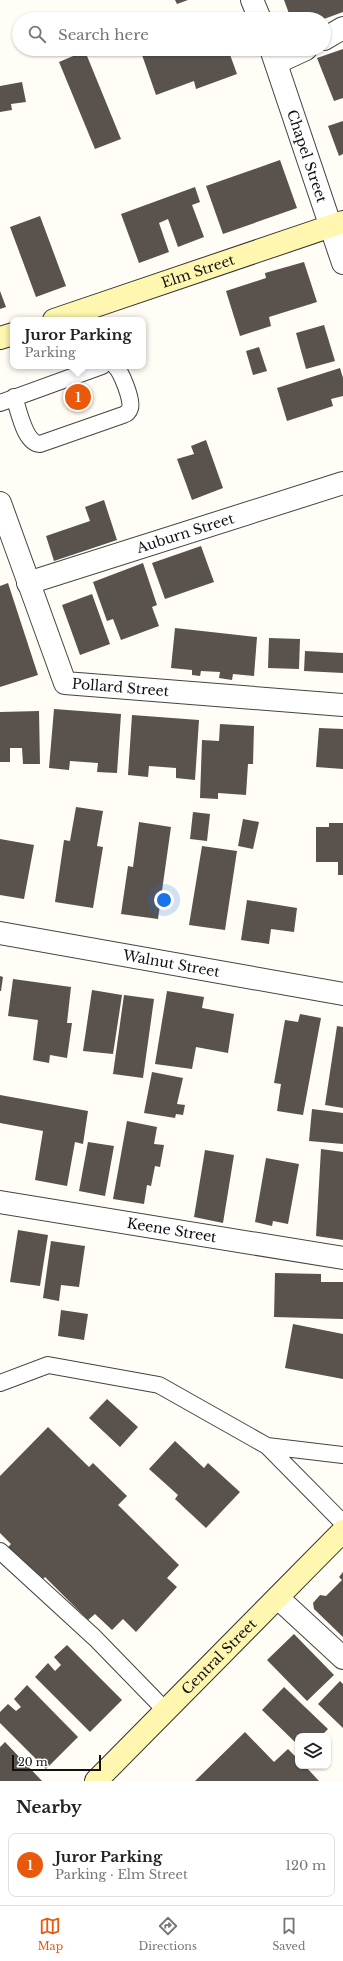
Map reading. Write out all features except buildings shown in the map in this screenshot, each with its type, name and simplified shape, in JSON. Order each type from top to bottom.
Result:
[{"type":"street","points":[[252,0],[257,12]]},
{"type":"street","points":[[331,35],[343,28]]},
{"type":"street","name":"Chapel Street","points":[[273,56],[337,224],[343,263]]},
{"type":"street","name":"Elm Street","points":[[63,317],[337,224]]},
{"type":"street","points":[[0,338],[10,335]]},
{"type":"street","name":"Auburn Street","points":[[28,583],[343,483]]},
{"type":"street","name":"Pollard Street","points":[[0,503],[9,556],[28,583],[65,683],[343,705]]},
{"type":"street","name":"Walnut Street","points":[[0,933],[343,994]]},
{"type":"street","name":"Keene Street","points":[[0,1202],[343,1258]]},
{"type":"street","name":"Central Street","points":[[99,1780],[165,1710],[343,1531]]},
{"type":"street","points":[[278,1598],[343,1658]]},
{"type":"lane","points":[[94,369],[7,400],[28,436],[34,443],[40,444],[126,414],[130,409],[130,401],[118,369]]},
{"type":"lane","points":[[0,1383],[48,1366],[159,1385],[267,1446],[343,1523]]},
{"type":"lane","points":[[267,1446],[343,1455]]},
{"type":"lane","points":[[0,1551],[95,1638],[165,1710]]},
{"type":"place","name":"Juror Parking","points":[[78,397]]}]
